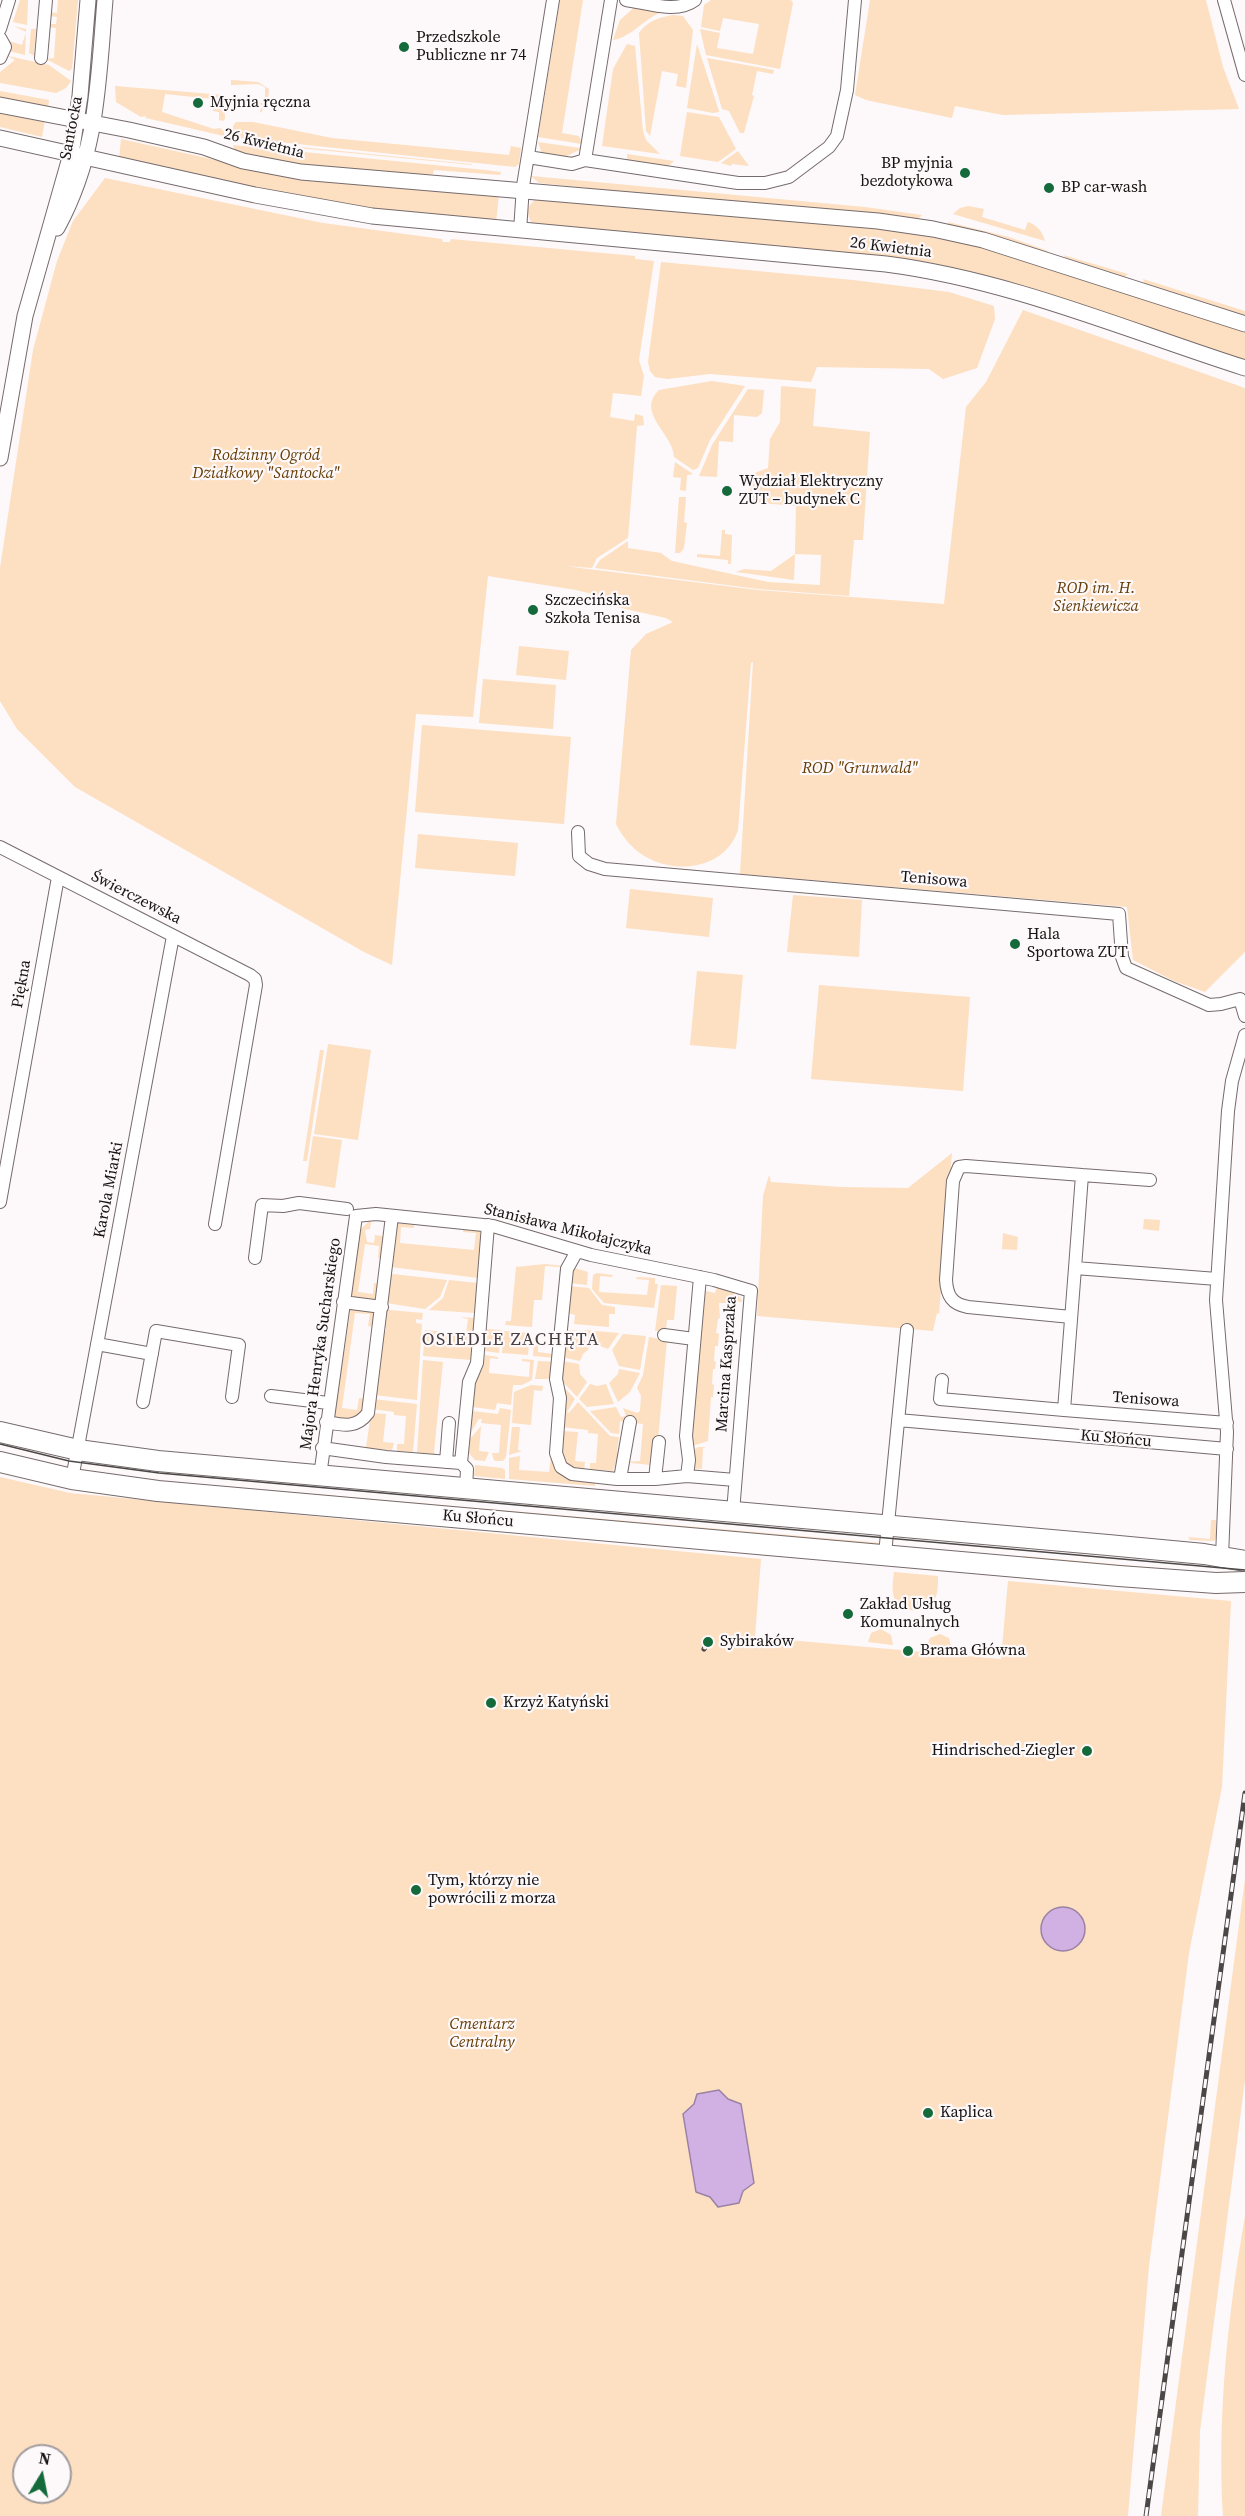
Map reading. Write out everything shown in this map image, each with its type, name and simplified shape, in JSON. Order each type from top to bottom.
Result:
[{"type":"main road","name":"Ku Słońcu","points":[[0,1432],[78,1450],[158,1461],[888,1526],[1245,1561]]},
{"type":"main road","name":"Ku Słońcu","points":[[0,1462],[72,1479],[170,1492],[1179,1581],[1245,1582]]},
{"type":"street","points":[[0,29],[9,0]]},
{"type":"street","points":[[41,58],[46,0]]},
{"type":"street","name":"Santocka","points":[[0,459],[22,328],[71,154],[77,121],[88,0]]},
{"type":"street","name":"Santocka","points":[[42,255],[68,206],[86,157],[94,124],[105,0]]},
{"type":"street","points":[[520,231],[523,191],[553,0]]},
{"type":"street","points":[[585,160],[611,0]]},
{"type":"street","points":[[626,0],[677,7],[689,5],[695,0]]},
{"type":"street","points":[[528,157],[572,164],[585,160],[738,183],[765,183],[789,177],[829,147],[837,136],[847,90],[855,0]]},
{"type":"street","points":[[1224,0],[1245,75]]},
{"type":"street","points":[[0,38],[5,46],[0,58]]},
{"type":"street","name":"26 Kwietnia","points":[[0,105],[201,146],[243,161],[290,170],[878,222],[933,229],[1002,246],[1245,324]]},
{"type":"street","name":"26 Kwietnia","points":[[0,138],[333,210],[520,231],[933,270],[1007,288],[1245,368]]},
{"type":"street","name":"Tenisowa","points":[[578,832],[579,856],[589,864],[605,869],[1119,914],[1123,963],[1131,971],[1209,1005],[1242,998],[1245,1016]]},
{"type":"street","name":"Świerczewska","points":[[0,847],[250,975],[255,981],[215,1224]]},
{"type":"street","name":"Piękna","points":[[0,1202],[58,877]]},
{"type":"street","name":"Karola Miarki","points":[[78,1450],[173,936]]},
{"type":"street","points":[[1222,1557],[1227,1423],[1218,1332],[1217,1279],[1228,1112],[1232,1081],[1245,1035]]},
{"type":"street","points":[[1071,1317],[968,1307],[954,1302],[948,1293],[946,1280],[952,1191],[957,1169],[966,1166],[1150,1180]]},
{"type":"street","points":[[1064,1410],[1082,1175]]},
{"type":"street","name":"Stanisława Mikołajczyka","points":[[255,1258],[262,1205],[283,1206],[299,1203],[351,1213],[488,1225],[636,1266],[700,1277]]},
{"type":"street","name":"Majora Henryka Sucharskiego","points":[[320,1476],[343,1302],[351,1213]]},
{"type":"street","points":[[326,1422],[352,1425],[360,1422],[368,1413],[392,1216]]},
{"type":"street","points":[[461,1463],[469,1382],[477,1363],[488,1225]]},
{"type":"street","points":[[577,1251],[566,1274],[556,1379],[560,1398],[556,1453],[561,1467],[568,1473],[620,1479],[687,1476],[735,1480]]},
{"type":"street","points":[[1075,1268],[1217,1279]]},
{"type":"street","points":[[687,1476],[686,1436],[700,1277]]},
{"type":"street","name":"Marcina Kasprzaka","points":[[700,1277],[751,1291],[733,1512]]},
{"type":"street","points":[[343,1302],[382,1307]]},
{"type":"street","points":[[143,1402],[156,1330],[239,1345],[232,1397]]},
{"type":"street","points":[[885,1554],[907,1330]]},
{"type":"street","points":[[667,1340],[694,1339]]},
{"type":"street","points":[[97,1344],[152,1354]]},
{"type":"street","name":"Tenisowa","points":[[942,1380],[940,1399],[1227,1423]]},
{"type":"street","points":[[271,1396],[328,1403]]},
{"type":"street","name":"Ku Słońcu","points":[[897,1420],[1227,1449]]},
{"type":"street","points":[[620,1479],[630,1422]]},
{"type":"street","points":[[446,1462],[449,1423]]},
{"type":"street","points":[[655,1479],[659,1442]]},
{"type":"street","points":[[322,1448],[461,1463],[467,1469],[466,1489]]},
{"type":"street","points":[[72,1479],[78,1450]]},
{"type":"street","points":[[596,1500],[599,1477]]},
{"type":"green space","points":[[20,0],[28,0],[27,25],[13,22]]},
{"type":"green space","points":[[58,0],[78,0],[72,69],[69,71],[46,59],[54,58],[56,28],[49,27],[49,24],[56,24],[57,17],[49,16],[50,12],[57,13]]},
{"type":"green space","points":[[560,0],[583,0],[562,133],[579,136],[582,144],[538,137]]},
{"type":"green space","points":[[711,0],[791,0],[793,3],[780,69],[706,55],[700,29],[720,33],[717,48],[753,54],[759,24],[723,18],[720,31],[701,27],[704,5]]},
{"type":"green space","points":[[870,0],[1206,0],[1223,67],[1239,109],[1003,115],[955,106],[952,118],[866,100],[855,95]]},
{"type":"green space","points":[[637,5],[662,12],[626,35],[613,40],[620,20]]},
{"type":"green space","points":[[673,15],[683,16],[693,30],[686,88],[676,86],[678,74],[662,71],[650,136],[646,131],[639,33],[650,22]]},
{"type":"green space","points":[[31,29],[36,29],[34,53],[38,54],[37,57],[29,53]]},
{"type":"green space","points":[[26,32],[25,55],[9,51],[9,41],[22,45]]},
{"type":"green space","points":[[627,44],[635,46],[643,131],[646,140],[660,154],[602,146],[613,69]]},
{"type":"green space","points":[[697,44],[719,112],[687,108]]},
{"type":"green space","points":[[8,56],[49,65],[71,81],[66,88],[56,93],[0,83],[0,72],[15,60]]},
{"type":"green space","points":[[707,58],[774,70],[773,74],[757,71],[752,95],[754,96],[744,133],[740,133],[729,111],[722,109]]},
{"type":"green space","points":[[231,80],[258,82],[269,89],[268,99],[261,113],[263,105],[232,104],[265,103],[265,87],[258,84],[231,85]]},
{"type":"green space","points":[[115,86],[224,95],[225,119],[223,121],[219,120],[219,112],[213,111],[213,99],[165,94],[162,112],[214,129],[220,128],[224,131],[224,136],[145,116],[141,117],[116,102]]},
{"type":"green space","points":[[0,91],[49,100],[48,109],[0,99]]},
{"type":"green space","points":[[0,110],[45,120],[42,137],[0,127]]},
{"type":"green space","points":[[687,112],[719,117],[736,149],[718,162],[680,156]]},
{"type":"green space","points":[[236,122],[253,122],[332,138],[509,155],[511,146],[521,148],[519,164],[515,167],[241,138],[233,136],[233,126]]},
{"type":"green space","points":[[121,139],[270,172],[499,194],[496,223],[342,206],[119,159]]},
{"type":"green space","points":[[538,142],[581,149],[565,157],[542,154]]},
{"type":"green space","points":[[247,143],[471,164],[473,165]]},
{"type":"green space","points":[[233,145],[501,172],[500,175],[434,170],[433,174],[411,177],[288,165],[235,152]]},
{"type":"green space","points":[[738,151],[749,166],[732,164],[731,166],[721,163]]},
{"type":"green space","points":[[627,154],[674,161],[666,168],[627,162]]},
{"type":"green space","points":[[531,176],[865,207],[922,215],[918,219],[601,191],[539,183]]},
{"type":"green space","points":[[105,178],[323,223],[442,239],[443,242],[450,242],[451,239],[635,256],[635,259],[654,261],[639,360],[644,376],[641,396],[613,393],[610,417],[634,421],[635,414],[643,416],[644,425],[637,426],[628,538],[597,558],[592,568],[564,566],[758,590],[944,604],[966,407],[986,382],[1023,310],[1245,388],[1245,952],[1205,992],[1174,981],[1133,960],[1127,907],[740,874],[753,662],[751,663],[738,830],[732,843],[713,860],[700,864],[674,866],[648,858],[629,844],[616,824],[631,650],[646,634],[673,622],[666,618],[603,604],[592,594],[576,590],[488,576],[473,717],[416,714],[392,965],[364,952],[75,787],[17,729],[0,701],[0,568],[33,350],[57,261],[73,221]]},
{"type":"green space","points":[[538,198],[933,234],[977,245],[1245,330],[1245,360],[1001,280],[972,273],[534,225],[529,218],[528,210]]},
{"type":"green space","points":[[968,206],[984,209],[982,217],[1025,230],[1028,222],[1039,229],[1045,241],[953,214],[960,208]]},
{"type":"green space","points":[[948,222],[1009,237],[1048,251],[1046,254],[949,225]]},
{"type":"green space","points":[[1063,255],[1128,274],[1124,278],[1067,259]]},
{"type":"green space","points":[[661,262],[853,280],[949,292],[994,306],[995,319],[977,368],[943,379],[929,369],[817,367],[811,382],[710,374],[667,379],[655,377],[650,371],[648,362]]},
{"type":"green space","points":[[1143,279],[1245,311],[1245,319],[1145,285]]},
{"type":"green space","points":[[712,381],[745,386],[710,440],[698,468],[693,470],[674,457],[672,448],[653,415],[651,407],[659,390]]},
{"type":"green space","points":[[781,386],[816,389],[813,426],[870,432],[863,540],[854,540],[849,596],[758,589],[595,568],[600,560],[628,541],[628,548],[661,553],[672,561],[768,582],[820,585],[821,555],[795,554],[796,506],[749,502],[752,474],[768,468],[770,439],[780,422]]},
{"type":"green space","points":[[748,389],[764,390],[762,413],[757,417],[734,415],[733,442],[719,441],[717,477],[699,476],[712,445]]},
{"type":"green space","points":[[675,462],[693,474],[687,475],[686,491],[680,490],[681,478],[673,477]]},
{"type":"green space","points":[[679,497],[686,497],[684,522],[687,523],[684,548],[680,553],[675,553]]},
{"type":"green space","points":[[722,530],[725,530],[725,534],[732,535],[731,564],[728,564],[728,560],[697,557],[697,554],[720,556]]},
{"type":"green space","points":[[795,554],[794,580],[736,572],[744,569],[771,571]]},
{"type":"green space","points":[[519,646],[569,651],[566,680],[516,675]]},
{"type":"green space","points":[[483,679],[556,685],[553,729],[479,723]]},
{"type":"green space","points":[[422,725],[571,737],[564,824],[415,812]]},
{"type":"green space","points":[[418,834],[518,843],[515,876],[415,868]]},
{"type":"green space","points":[[630,889],[713,898],[709,937],[626,928]]},
{"type":"green space","points":[[793,895],[862,900],[859,957],[787,952]]},
{"type":"green space","points":[[697,971],[743,975],[736,1049],[690,1045]]},
{"type":"green space","points":[[819,985],[970,997],[963,1091],[811,1079]]},
{"type":"green space","points":[[328,1044],[371,1050],[358,1140],[314,1134]]},
{"type":"green space","points":[[320,1050],[324,1050],[307,1161],[303,1161]]},
{"type":"green space","points":[[313,1136],[342,1140],[335,1188],[306,1183]]},
{"type":"green space","points":[[952,1153],[939,1314],[937,1313],[933,1331],[757,1316],[763,1196],[769,1175],[771,1182],[841,1187],[908,1188]]},
{"type":"green space","points":[[1144,1219],[1160,1220],[1159,1231],[1143,1229]]},
{"type":"green space","points":[[371,1221],[370,1229],[365,1230],[367,1242],[374,1243],[375,1235],[388,1237],[385,1259],[378,1258],[379,1246],[365,1244],[358,1292],[373,1294],[374,1283],[382,1284],[378,1301],[352,1298],[351,1294],[360,1230]]},
{"type":"green space","points":[[395,1223],[414,1225],[414,1228],[401,1227],[400,1243],[474,1250],[476,1233],[463,1232],[463,1230],[483,1231],[478,1278],[391,1267]]},
{"type":"green space","points":[[1003,1233],[1018,1237],[1017,1250],[1002,1249]]},
{"type":"green space","points":[[545,1264],[564,1266],[564,1277],[559,1277],[560,1267],[545,1266],[542,1300],[534,1300],[532,1327],[505,1325],[506,1321],[511,1321],[516,1267]]},
{"type":"green space","points":[[574,1268],[588,1272],[587,1285],[569,1283]]},
{"type":"green space","points":[[597,1273],[613,1275],[612,1277],[600,1276],[599,1292],[647,1295],[649,1280],[636,1279],[637,1277],[655,1278],[655,1284],[658,1284],[654,1308],[604,1303],[592,1289],[593,1275]]},
{"type":"green space","points":[[390,1275],[447,1280],[440,1297],[425,1309],[386,1303]]},
{"type":"green space","points":[[449,1280],[478,1283],[475,1313],[429,1310],[443,1298]]},
{"type":"green space","points":[[661,1285],[677,1286],[674,1320],[667,1320],[666,1331],[655,1331]]},
{"type":"green space","points":[[568,1286],[589,1288],[602,1305],[615,1307],[615,1314],[609,1314],[609,1327],[574,1324],[575,1315],[565,1312]]},
{"type":"green space","points":[[717,1287],[737,1294],[742,1302],[719,1303],[720,1318],[716,1333],[719,1334],[718,1346],[715,1346],[714,1361],[716,1362],[715,1369],[713,1369],[712,1384],[714,1385],[708,1441],[692,1446],[688,1440],[701,1290],[715,1293]]},
{"type":"green space","points":[[351,1308],[376,1310],[377,1327],[368,1326],[370,1314],[355,1313],[342,1408],[357,1410],[359,1398],[367,1399],[365,1410],[352,1420],[334,1417]]},
{"type":"green space","points":[[389,1310],[423,1313],[422,1320],[416,1319],[416,1323],[422,1324],[417,1400],[374,1395],[382,1331],[386,1331],[383,1327],[385,1313]]},
{"type":"green space","points":[[460,1317],[475,1318],[471,1360],[423,1356],[425,1330],[466,1334],[468,1319]]},
{"type":"green space","points":[[554,1328],[560,1328],[556,1358],[533,1356],[534,1340],[538,1341],[538,1352],[552,1354]]},
{"type":"green space","points":[[487,1329],[501,1330],[499,1353],[485,1351]]},
{"type":"green space","points":[[569,1330],[580,1331],[589,1349],[580,1361],[562,1357],[564,1334]]},
{"type":"green space","points":[[584,1330],[619,1333],[608,1349],[600,1346],[593,1347]]},
{"type":"green space","points":[[504,1331],[530,1333],[528,1355],[502,1353]]},
{"type":"green space","points":[[623,1334],[646,1336],[640,1370],[619,1366],[612,1350]]},
{"type":"green space","points":[[649,1337],[667,1340],[655,1473],[649,1475],[650,1465],[623,1462],[640,1461],[643,1424],[620,1421],[619,1434],[611,1433],[590,1411],[616,1407],[621,1417],[626,1416],[623,1408],[637,1413],[640,1411],[641,1396],[637,1388],[643,1375]]},
{"type":"green space","points":[[485,1355],[498,1357],[498,1359],[490,1358],[489,1373],[529,1377],[530,1362],[522,1361],[522,1359],[534,1360],[532,1380],[522,1385],[513,1385],[511,1405],[497,1403],[495,1410],[473,1407],[475,1384],[483,1367]]},
{"type":"green space","points":[[423,1360],[443,1362],[434,1452],[436,1455],[417,1453]]},
{"type":"green space","points":[[538,1361],[556,1362],[550,1379],[535,1379]]},
{"type":"green space","points":[[562,1361],[579,1364],[580,1374],[587,1382],[577,1397],[562,1381]]},
{"type":"green space","points":[[619,1369],[640,1373],[630,1392],[618,1402],[609,1383],[618,1374]]},
{"type":"green space","points":[[590,1384],[597,1386],[606,1384],[614,1404],[587,1407],[579,1399]]},
{"type":"green space","points":[[531,1385],[543,1386],[542,1391],[534,1390],[531,1425],[512,1423],[514,1392]]},
{"type":"green space","points":[[563,1386],[575,1399],[567,1412],[569,1413],[578,1402],[610,1436],[619,1437],[617,1452],[623,1453],[613,1471],[590,1469],[590,1463],[596,1463],[598,1434],[588,1433],[588,1430],[561,1427]]},
{"type":"green space","points":[[373,1399],[417,1404],[413,1452],[397,1451],[397,1444],[404,1444],[406,1416],[372,1409]]},
{"type":"green space","points":[[500,1408],[511,1410],[506,1457],[503,1461],[495,1461],[492,1453],[499,1453],[501,1425],[481,1423],[482,1419],[479,1419],[471,1432],[472,1411],[498,1414]]},
{"type":"green space","points":[[371,1413],[386,1414],[383,1442],[394,1443],[392,1450],[366,1448]]},
{"type":"green space","points":[[481,1426],[479,1451],[489,1452],[485,1461],[475,1460],[469,1453],[470,1439]]},
{"type":"green space","points":[[512,1427],[520,1427],[518,1450],[522,1451],[509,1455]]},
{"type":"green space","points":[[561,1431],[578,1432],[575,1461],[585,1462],[584,1472],[565,1466],[560,1443]]},
{"type":"green space","points":[[698,1447],[706,1447],[703,1448],[702,1469],[689,1468],[690,1453]]},
{"type":"green space","points":[[520,1456],[519,1470],[549,1472],[551,1457],[595,1481],[595,1486],[509,1479],[509,1458]]},
{"type":"green space","points":[[475,1465],[502,1468],[505,1470],[505,1479],[474,1476]]},
{"type":"green space","points":[[106,1473],[164,1481],[881,1543],[881,1546],[105,1479]]},
{"type":"green space","name":"Cmentarz Centralny","points":[[0,1477],[70,1493],[761,1559],[755,1637],[1001,1659],[1008,1581],[1231,1601],[1222,1787],[1189,1953],[1149,2266],[1128,2516],[0,2516]]},
{"type":"green space","points":[[1211,1520],[1216,1520],[1214,1541],[1190,1540],[1188,1537],[1210,1539]]},
{"type":"green space","points":[[1023,1556],[1245,1576],[1023,1562]]},
{"type":"green space","points":[[894,1572],[938,1576],[935,1599],[921,1610],[903,1608],[895,1600],[893,1593]]},
{"type":"green space","points":[[881,1629],[891,1635],[893,1645],[868,1642],[871,1633]]},
{"type":"green space","points":[[940,1634],[949,1638],[952,1650],[926,1647],[930,1638]]},
{"type":"green space","points":[[1245,1879],[1245,2080],[1200,2431],[1198,2516],[1161,2516]]},
{"type":"green space","points":[[1245,2216],[1245,2516],[1223,2516],[1222,2441],[1225,2365]]},
{"type":"shaded area","points":[[1063,1907],[1079,1913],[1085,1929],[1079,1945],[1063,1951],[1047,1945],[1041,1929],[1047,1913]]},
{"type":"shaded area","points":[[719,2090],[728,2099],[741,2104],[754,2183],[743,2191],[739,2203],[718,2207],[710,2197],[696,2192],[683,2114],[694,2104],[697,2094]]},
{"type":"tram line","points":[[0,1444],[69,1461],[159,1473],[1245,1570]]},
{"type":"railway","points":[[704,1649],[710,1639]]},
{"type":"railway","points":[[1146,2516],[1245,1793]]},
{"type":"place","name":"Przedszkole Publiczne nr 74","points":[[404,47]]},
{"type":"place","name":"Myjnia ręczna","points":[[198,103]]},
{"type":"place","name":"BP myjnia bezdotykowa","points":[[965,173]]},
{"type":"place","name":"BP car-wash","points":[[1049,188]]},
{"type":"place","name":"Wydział Elektryczny ZUT – budynek C","points":[[727,491]]},
{"type":"place","name":"Szczecińska Szkoła Tenisa","points":[[533,610]]},
{"type":"place","name":"Hala Sportowa ZUT","points":[[1015,944]]},
{"type":"place","name":"Zakład Usług Komunalnych","points":[[848,1614]]},
{"type":"place","name":"Sybiraków","points":[[708,1642]]},
{"type":"place","name":"Brama Główna","points":[[908,1651]]},
{"type":"place","name":"Krzyż Katyński","points":[[491,1703]]},
{"type":"place","name":"Hindrisched-Ziegler","points":[[1087,1751]]},
{"type":"place","name":"Tym, którzy nie powrócili z morza","points":[[416,1890]]},
{"type":"place","name":"Kaplica","points":[[928,2113]]},
{"type":"district","name":"OSIEDLE ZACHĘTA","points":[[511,1340]]},
{"type":"park label","name":"Rodzinny Ogród Działkowy \"Santocka\"","points":[[266,465]]},
{"type":"park label","name":"ROD im. H. Sienkiewicza","points":[[1096,598]]},
{"type":"park label","name":"ROD \"Grunwald\"","points":[[860,769]]}]
